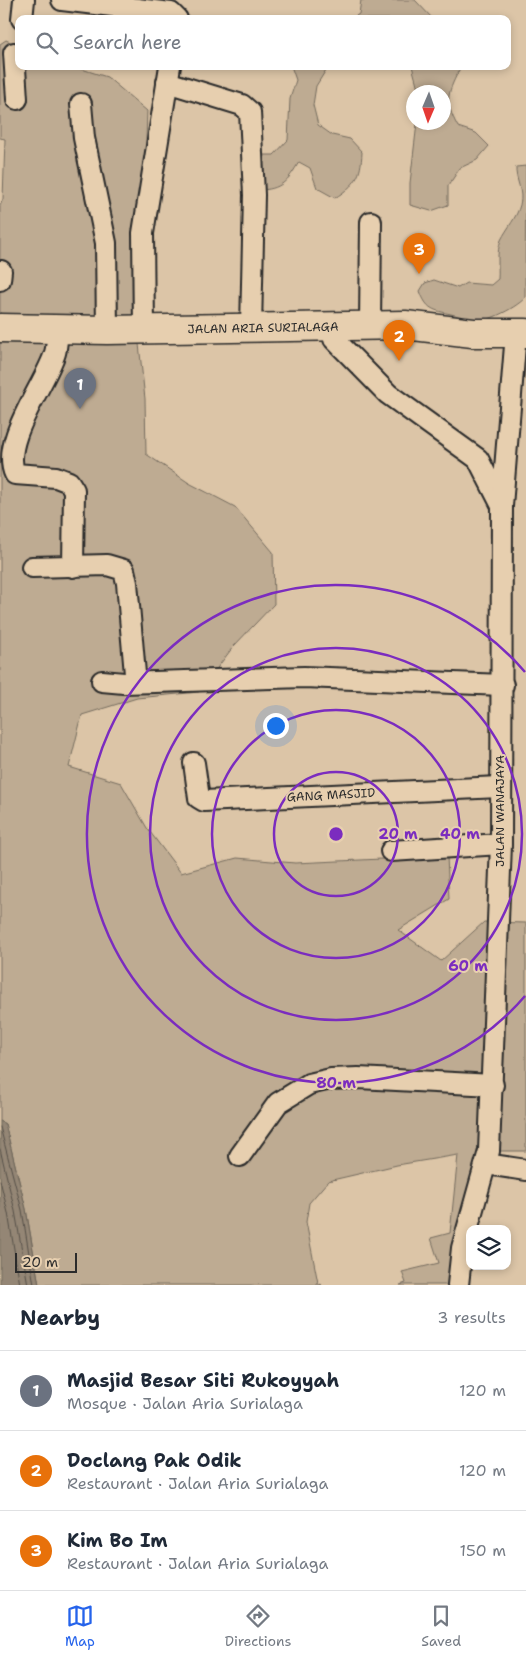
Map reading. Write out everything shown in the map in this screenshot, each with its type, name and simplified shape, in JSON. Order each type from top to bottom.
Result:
[{"type":"main road","name":"JALAN ARIA SURIALAGA","points":[[0,328],[144,330],[405,325],[473,333],[521,333]]},
{"type":"street","points":[[22,15],[24,0]]},
{"type":"street","points":[[62,0],[171,13],[173,15]]},
{"type":"street","points":[[11,50],[17,99]]},
{"type":"street","points":[[144,330],[143,233],[169,74],[242,105],[250,112],[254,195],[251,328]]},
{"type":"street","points":[[80,104],[84,138],[106,243],[107,330]]},
{"type":"street","points":[[370,326],[371,222]]},
{"type":"street","points":[[332,326],[334,339],[388,394],[478,459],[502,506]]},
{"type":"street","points":[[58,330],[55,353],[12,431],[7,454],[9,467],[15,474],[56,478],[69,482],[74,490],[73,567]]},
{"type":"street","name":"JALAN WANAJAYA","points":[[458,1285],[462,1248],[489,1151],[501,844],[499,787],[502,685],[502,506],[521,333]]},
{"type":"street","points":[[32,567],[107,565],[124,570],[127,583],[135,674]]},
{"type":"street","points":[[102,681],[124,683],[304,677],[502,685]]},
{"type":"street","name":"GANG MASJID","points":[[194,763],[199,798],[204,801],[499,787]]},
{"type":"street","points":[[392,851],[501,844]]},
{"type":"street","points":[[240,1156],[278,1103],[309,1084],[330,1079],[358,1078],[493,1085]]},
{"type":"street","points":[[486,1164],[526,1170]]},
{"type":"shaded area","points":[[361,0],[415,0],[429,15],[357,15]]},
{"type":"shaded area","points":[[6,40],[15,44],[15,70],[85,70],[107,77],[147,111],[139,344],[145,399],[146,454],[189,483],[235,507],[273,552],[274,604],[233,647],[199,692],[137,698],[82,715],[69,767],[121,783],[147,828],[181,873],[237,858],[295,863],[447,856],[449,899],[398,930],[441,961],[484,922],[526,923],[526,1151],[489,1151],[472,1225],[466,1225],[466,1254],[459,1285],[400,1285],[406,1283],[402,1272],[439,1263],[431,1238],[450,1233],[458,1155],[397,1165],[328,1181],[309,1203],[306,1222],[318,1283],[322,1285],[39,1285],[26,1209],[5,1124],[0,1121],[0,206],[3,199],[5,139],[0,138],[0,44]]},
{"type":"shaded area","points":[[292,70],[326,70],[316,86],[313,105],[318,125],[332,135],[350,139],[362,152],[359,174],[353,184],[335,198],[317,188],[310,168],[299,162],[283,183],[266,190],[258,190],[256,155],[274,155],[288,140],[290,99],[296,80]]},
{"type":"shaded area","points":[[413,70],[459,70],[451,88],[451,85],[417,85]]},
{"type":"shaded area","points":[[451,112],[458,127],[476,133],[489,146],[477,160],[460,168],[448,186],[448,205],[431,211],[410,205],[410,183],[416,130],[451,130]]},
{"type":"shaded area","points":[[526,166],[525,298],[514,307],[499,315],[476,321],[469,321],[428,306],[420,291],[425,283],[434,280],[458,288],[466,283],[491,285],[498,279],[499,245],[517,214],[521,200],[516,167]]},
{"type":"water","points":[[0,1121],[5,1124],[26,1209],[39,1285],[0,1285]]},
{"type":"place","name":"Kim Bo Im","points":[[419,274]]},
{"type":"place","name":"Doclang Pak Odik","points":[[399,361]]},
{"type":"place","name":"Masjid Besar Siti Rukoyyah","points":[[80,409]]}]
